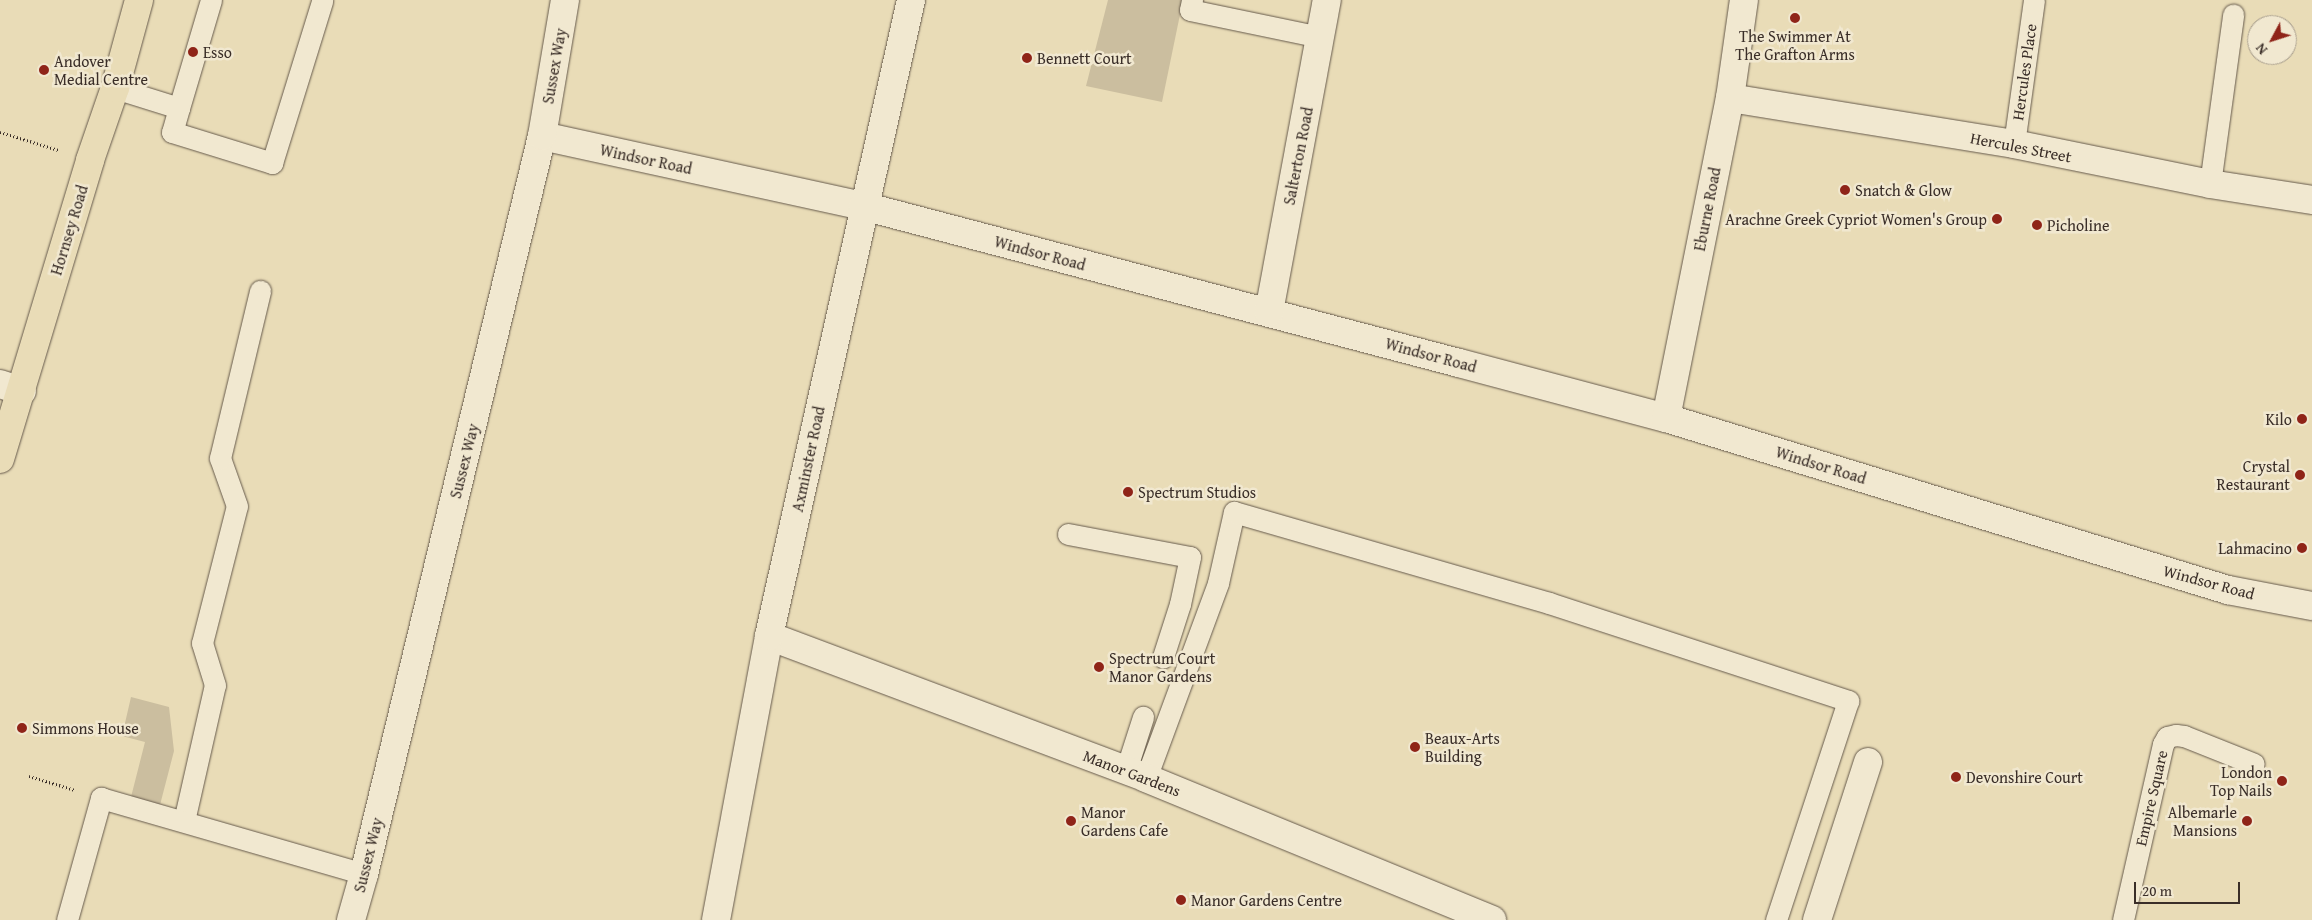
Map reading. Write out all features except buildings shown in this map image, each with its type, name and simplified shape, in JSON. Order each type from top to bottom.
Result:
[{"type":"main road","name":"Hornsey Road","points":[[0,459],[11,388],[115,88],[139,0]]},
{"type":"street","name":"Sussex Way","points":[[351,920],[364,874],[542,136],[565,0]]},
{"type":"street","name":"Axminster Road","points":[[716,920],[769,636],[911,0]]},
{"type":"street","name":"Salterton Road","points":[[1269,312],[1327,0]]},
{"type":"street","name":"Eburne Road","points":[[1666,418],[1730,98],[1743,6]]},
{"type":"street","name":"Hercules Street","points":[[1730,98],[2014,144],[2210,184],[2312,200]]},
{"type":"street","name":"Windsor Road","points":[[542,136],[864,206],[1269,312],[1666,418],[2228,590],[2312,606]]},
{"type":"street","name":"Manor Gardens","points":[[769,636],[1136,774],[1492,920]]},
{"type":"street","points":[[1817,920],[1868,762]]},
{"type":"lane","points":[[212,0],[172,132],[272,163],[322,1]]},
{"type":"lane","points":[[1192,0],[1190,10],[1320,37]]},
{"type":"lane","name":"Hercules Place","points":[[2014,144],[2034,0]]},
{"type":"lane","points":[[2210,184],[2233,15]]},
{"type":"lane","points":[[115,88],[179,108]]},
{"type":"lane","points":[[184,821],[215,685],[202,643],[238,506],[220,458],[260,291]]},
{"type":"lane","points":[[1136,774],[1218,583],[1234,512],[1549,603],[1848,701],[1776,920]]},
{"type":"lane","points":[[1068,534],[1190,557],[1180,604],[1163,657]]},
{"type":"lane","points":[[1136,774],[1143,717]]},
{"type":"lane","name":"Empire Square","points":[[2123,920],[2162,744],[2168,738],[2184,736],[2254,764]]},
{"type":"lane","points":[[66,920],[102,798],[364,874]]},
{"type":"path","points":[[0,132],[90,160]]},
{"type":"path","points":[[29,776],[102,798]]},
{"type":"shaded area","points":[[1108,0],[1183,0],[1162,102],[1086,86]]},
{"type":"shaded area","points":[[131,697],[169,707],[174,751],[160,805],[131,797],[145,742],[122,736]]},
{"type":"place","name":"The Swimmer At The Grafton Arms","points":[[1795,18]]},
{"type":"place","name":"Esso","points":[[193,52]]},
{"type":"place","name":"Bennett Court","points":[[1027,58]]},
{"type":"place","name":"Andover Medial Centre","points":[[44,70]]},
{"type":"place","name":"Snatch & Glow","points":[[1845,190]]},
{"type":"place","name":"Arachne Greek Cypriot Women's Group","points":[[1997,219]]},
{"type":"place","name":"Picholine","points":[[2037,225]]},
{"type":"place","name":"Kilo","points":[[2302,419]]},
{"type":"place","name":"Crystal Restaurant","points":[[2300,475]]},
{"type":"place","name":"Spectrum Studios","points":[[1128,492]]},
{"type":"place","name":"Lahmacino","points":[[2302,548]]},
{"type":"place","name":"Spectrum Court Manor Gardens","points":[[1099,667]]},
{"type":"place","name":"Simmons House","points":[[22,728]]},
{"type":"place","name":"Beaux-Arts Building","points":[[1415,747]]},
{"type":"place","name":"Devonshire Court","points":[[1956,777]]},
{"type":"place","name":"London Top Nails","points":[[2282,781]]},
{"type":"place","name":"Manor Gardens Cafe","points":[[1071,821]]},
{"type":"place","name":"Albemarle Mansions","points":[[2247,821]]},
{"type":"place","name":"Manor Gardens Centre","points":[[1181,900]]}]
